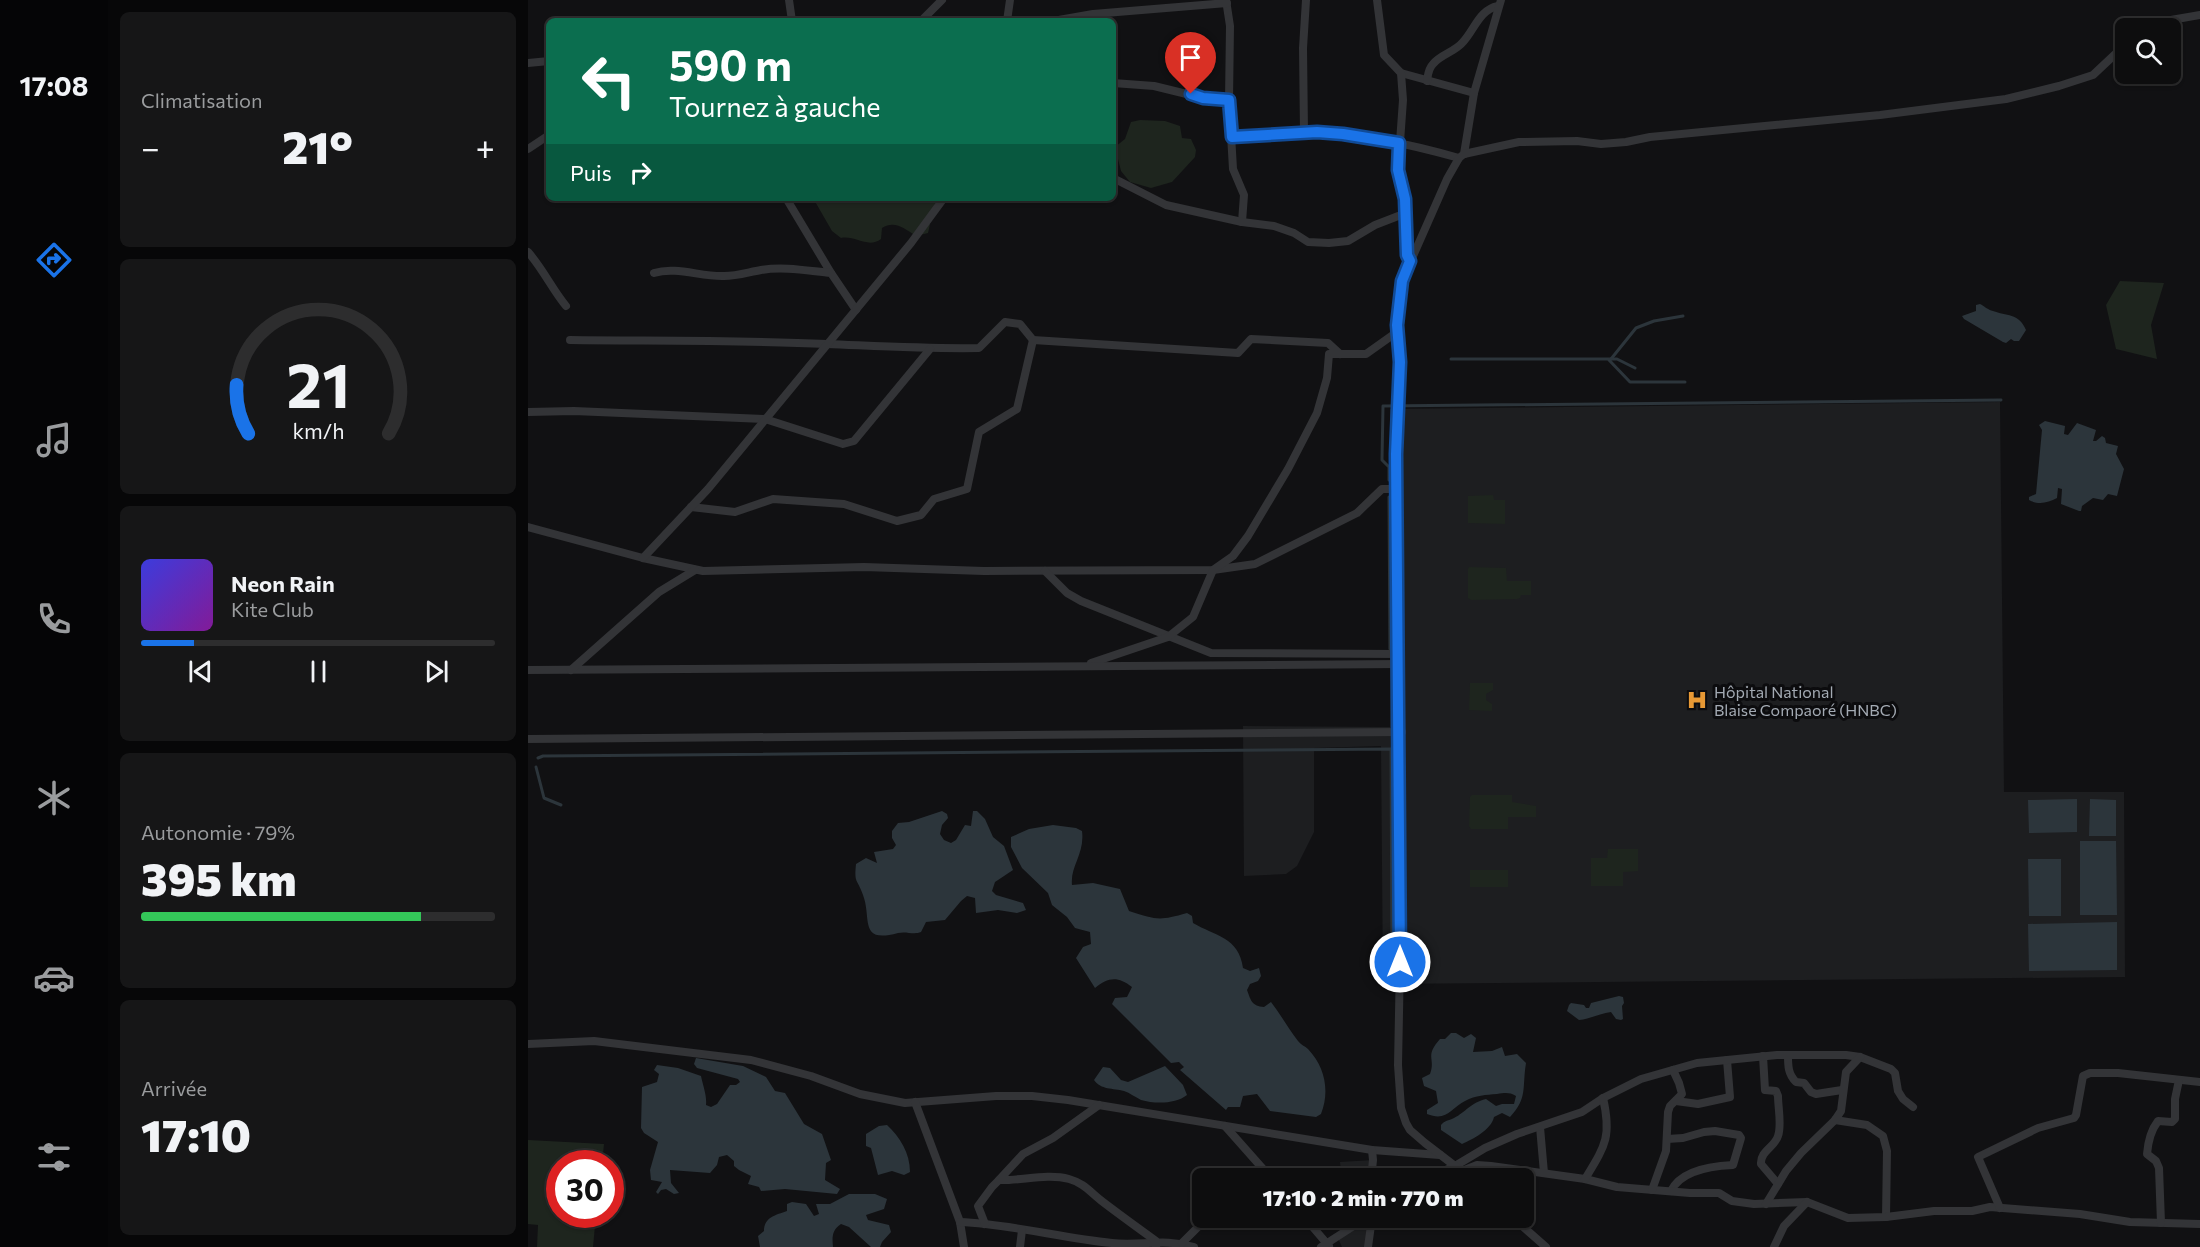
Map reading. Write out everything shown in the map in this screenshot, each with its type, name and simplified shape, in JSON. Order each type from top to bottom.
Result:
[{"type":"street","points":[[789,0],[792,18]]},
{"type":"street","points":[[924,18],[942,0]]},
{"type":"street","points":[[1007,18],[1010,0]]},
{"type":"street","points":[[1305,132],[1303,48],[1306,0]]},
{"type":"street","points":[[1377,0],[1384,56],[1401,73],[1474,93]]},
{"type":"street","points":[[1092,18],[1227,2],[1230,26],[1229,100],[1233,169],[1244,195],[1242,222]]},
{"type":"street","points":[[1427,81],[1432,64],[1453,52],[1464,42],[1484,12],[1499,3]]},
{"type":"street","points":[[1458,1168],[1410,1130],[1400,1098],[1400,664],[1396,489],[1400,362],[1397,332],[1402,281],[1447,179],[1461,156],[1474,93],[1499,3]]},
{"type":"street","points":[[2181,18],[2200,15]]},
{"type":"street","points":[[1232,137],[1305,132],[1343,134],[1461,156],[1519,142],[1577,141],[1601,144],[1626,142],[1650,137],[1880,115],[2006,99],[2060,86],[2093,75],[2115,54]]},
{"type":"street","points":[[528,63],[546,61]]},
{"type":"street","points":[[1401,73],[1403,100],[1398,170],[1404,192],[1407,255],[1410,261]]},
{"type":"street","points":[[1116,83],[1154,86],[1203,98],[1229,100]]},
{"type":"street","points":[[528,149],[546,137]]},
{"type":"street","points":[[1116,180],[1166,205],[1242,222],[1274,226],[1294,233],[1308,242],[1348,241],[1375,225],[1406,213]]},
{"type":"street","points":[[788,201],[856,310]]},
{"type":"street","points":[[643,558],[691,507],[829,344],[911,243],[942,201]]},
{"type":"street","points":[[528,252],[543,270],[551,287],[566,306]]},
{"type":"street","points":[[654,273],[661,271],[725,276],[780,269],[831,273]]},
{"type":"street","points":[[570,340],[829,344],[930,349],[979,348],[1005,322],[1020,324],[1033,340],[1238,353],[1251,339],[1328,343],[1340,354]]},
{"type":"street","points":[[1084,666],[1168,637],[1193,617],[1213,570],[1233,556],[1248,536],[1288,469],[1317,413],[1327,378],[1329,354],[1366,354],[1397,332]]},
{"type":"street","points":[[691,507],[735,512],[773,499],[844,504],[897,521],[921,516],[934,499],[967,489],[979,432],[1017,409],[1033,340]]},
{"type":"street","points":[[528,412],[574,411],[765,419],[843,444],[854,441],[930,349]]},
{"type":"street","points":[[528,528],[695,570],[864,567],[1045,571],[1213,570],[1255,564],[1357,513],[1382,489],[1396,489]]},
{"type":"street","points":[[571,670],[638,608],[658,592],[695,570]]},
{"type":"street","points":[[1045,571],[1067,593],[1081,601],[1211,653],[1398,654]]},
{"type":"street","points":[[528,670],[1400,664]]},
{"type":"street","points":[[528,739],[1400,732]]},
{"type":"street","points":[[528,1044],[594,1041],[751,1060],[812,1076],[860,1094],[905,1103],[996,1096],[1032,1096],[1371,1150],[1440,1155]]},
{"type":"street","points":[[1788,1055],[1792,1078],[1796,1082],[1804,1083],[1811,1092],[1816,1094],[1842,1090]]},
{"type":"street","points":[[1460,1168],[1485,1148],[1581,1112],[1641,1079],[1697,1063],[1788,1055],[1860,1057],[1891,1069],[1895,1073],[1898,1091],[1903,1099],[1913,1107]]},
{"type":"street","points":[[1763,1056],[1765,1090],[1776,1091],[1778,1096],[1779,1133],[1777,1140],[1763,1154],[1761,1164],[1778,1184]]},
{"type":"street","points":[[1766,1204],[1800,1153],[1835,1120],[1840,1111],[1846,1072],[1860,1057]]},
{"type":"street","points":[[1676,1101],[1698,1104],[1730,1097],[1727,1060]]},
{"type":"street","points":[[1652,1190],[1666,1151],[1668,1112],[1670,1106],[1680,1098],[1682,1091],[1673,1070]]},
{"type":"street","points":[[2000,1208],[1978,1157],[2038,1128],[2074,1118],[2083,1076],[2090,1072],[2118,1073],[2200,1082]]},
{"type":"street","points":[[2162,1223],[2159,1168],[2156,1161],[2147,1154],[2150,1138],[2158,1121],[2172,1122],[2175,1119],[2175,1099],[2179,1080]]},
{"type":"street","points":[[1585,1179],[1602,1152],[1608,1131],[1603,1098]]},
{"type":"street","points":[[915,1102],[960,1222],[964,1247]]},
{"type":"street","points":[[985,1224],[978,1212],[978,1206],[1023,1154],[1053,1138],[1099,1105]]},
{"type":"street","points":[[1835,1120],[1868,1125],[1883,1136],[1887,1151],[1886,1217]]},
{"type":"street","points":[[1225,1125],[1262,1168]]},
{"type":"street","points":[[1540,1127],[1544,1173]]},
{"type":"street","points":[[1667,1139],[1715,1131],[1739,1135],[1741,1138],[1733,1165],[1707,1167],[1676,1181],[1671,1191]]},
{"type":"street","points":[[1371,1150],[1372,1168]]},
{"type":"street","points":[[1465,1168],[1477,1166],[1496,1168]]},
{"type":"street","points":[[1534,1172],[1585,1179],[1617,1187],[1719,1193],[1732,1201],[1766,1204],[1807,1202],[1848,1218],[1886,1217],[1934,1211],[1972,1211],[1990,1207],[2080,1214],[2130,1222],[2200,1224]]},
{"type":"street","points":[[999,1180],[1020,1181],[1051,1177],[1068,1178],[1082,1183],[1156,1244]]},
{"type":"street","points":[[1774,1247],[1784,1226],[1807,1202]]},
{"type":"street","points":[[960,1222],[985,1224],[1096,1244],[1182,1243],[1194,1247]]},
{"type":"street","points":[[1182,1243],[1197,1228]]},
{"type":"street","points":[[1312,1228],[1326,1246],[1352,1228]]},
{"type":"street","points":[[1368,1247],[1371,1228]]},
{"type":"street","points":[[1524,1228],[1546,1247]]},
{"type":"street","points":[[1020,1247],[1022,1230]]},
{"type":"shaded area","points":[[1165,121],[1180,126],[1182,138],[1191,139],[1196,150],[1195,157],[1172,182],[1151,188],[1130,182],[1121,171],[1116,146],[1125,139],[1131,122]]},
{"type":"shaded area","points":[[815,201],[937,201],[934,205],[928,233],[916,236],[900,226],[891,225],[882,228],[881,239],[871,243],[841,238],[832,231]]},
{"type":"shaded area","points":[[2120,281],[2164,283],[2151,325],[2157,359],[2116,349],[2106,305]]},
{"type":"shaded area","points":[[1980,304],[1989,310],[2012,316],[2020,321],[2026,330],[2019,341],[2011,339],[2006,343],[2003,342],[1964,319],[1962,316],[1976,311],[1976,305]]},
{"type":"shaded area","name":"Hôpital National Blaise Compaoré (HNBC)","points":[[2000,402],[2004,792],[2124,792],[2125,977],[1383,984],[1381,746],[1314,748],[1314,832],[1297,866],[1286,874],[1244,876],[1243,726],[1390,727],[1390,409]]},
{"type":"shaded area","points":[[2045,421],[2065,426],[2064,434],[2068,435],[2077,423],[2096,430],[2093,441],[2102,436],[2106,443],[2118,446],[2116,454],[2124,469],[2117,496],[2108,494],[2103,500],[2093,498],[2082,506],[2081,511],[2061,504],[2062,489],[2058,488],[2057,498],[2054,500],[2039,503],[2029,500],[2029,497],[2036,494],[2042,430],[2039,425]]},
{"type":"shaded area","points":[[1493,495],[1494,500],[1505,500],[1505,524],[1468,523],[1468,496]]},
{"type":"shaded area","points":[[1469,567],[1506,568],[1507,581],[1531,581],[1531,595],[1521,595],[1517,599],[1471,600],[1468,598]]},
{"type":"shaded area","points":[[1470,683],[1493,683],[1493,690],[1486,694],[1486,700],[1492,704],[1492,711],[1469,710]]},
{"type":"shaded area","points":[[1472,795],[1512,795],[1512,802],[1536,806],[1536,817],[1508,817],[1508,829],[1471,829],[1469,826]]},
{"type":"shaded area","points":[[2077,799],[2077,832],[2029,833],[2028,800]]},
{"type":"shaded area","points":[[2090,799],[2116,800],[2116,836],[2089,836]]},
{"type":"shaded area","points":[[942,811],[947,814],[948,818],[942,825],[940,834],[944,840],[951,843],[956,840],[965,825],[971,826],[973,811],[977,811],[985,819],[993,837],[1004,846],[1013,870],[995,882],[992,891],[996,895],[1023,903],[1026,910],[1017,913],[998,910],[976,913],[975,898],[967,896],[945,920],[926,922],[921,932],[877,935],[869,927],[863,895],[856,878],[856,864],[866,858],[877,863],[874,852],[893,849],[896,845],[892,838],[892,831],[898,823],[909,822]]},
{"type":"shaded area","points":[[1053,825],[1082,831],[1072,885],[1093,883],[1120,889],[1129,911],[1146,916],[1164,918],[1187,913],[1192,916],[1193,923],[1231,944],[1241,958],[1243,968],[1250,971],[1259,968],[1261,976],[1258,981],[1250,984],[1247,990],[1252,1002],[1264,1007],[1271,1002],[1300,1044],[1314,1056],[1322,1071],[1325,1088],[1321,1114],[1316,1117],[1270,1111],[1257,1094],[1243,1096],[1240,1107],[1228,1107],[1226,1110],[1180,1070],[1184,1067],[1179,1062],[1171,1063],[1112,1004],[1115,998],[1127,997],[1132,987],[1113,979],[1095,988],[1076,958],[1083,947],[1091,944],[1090,932],[1075,928],[1067,917],[1052,905],[1048,893],[1022,868],[1011,847],[1011,837],[1029,829]]},
{"type":"shaded area","points":[[2080,841],[2116,841],[2117,915],[2080,915]]},
{"type":"shaded area","points":[[1608,849],[1638,849],[1638,871],[1623,872],[1623,886],[1591,886],[1591,858],[1607,858]]},
{"type":"shaded area","points":[[2028,859],[2061,859],[2061,916],[2029,916]]},
{"type":"shaded area","points":[[1470,870],[1508,870],[1508,887],[1470,887]]},
{"type":"shaded area","points":[[2117,922],[2117,970],[2029,971],[2028,924]]},
{"type":"shaded area","points":[[1623,997],[1624,1003],[1621,1020],[1616,1019],[1611,1012],[1579,1020],[1567,1011],[1571,1003],[1589,1008],[1591,1003]]},
{"type":"shaded area","points":[[1451,1033],[1464,1038],[1471,1034],[1476,1038],[1473,1052],[1492,1051],[1502,1047],[1505,1056],[1517,1054],[1526,1063],[1522,1098],[1516,1110],[1510,1117],[1502,1113],[1494,1117],[1485,1130],[1462,1144],[1441,1130],[1442,1123],[1486,1099],[1496,1106],[1514,1104],[1516,1096],[1505,1093],[1477,1096],[1444,1115],[1427,1114],[1427,1110],[1438,1103],[1436,1091],[1424,1086],[1422,1078],[1430,1074],[1431,1054],[1435,1045]]},
{"type":"shaded area","points":[[696,1058],[743,1066],[766,1077],[775,1091],[785,1093],[804,1124],[822,1134],[831,1160],[826,1163],[825,1180],[840,1189],[837,1194],[785,1189],[761,1191],[759,1187],[748,1184],[751,1176],[734,1166],[734,1161],[727,1155],[719,1157],[717,1165],[710,1173],[670,1170],[671,1183],[679,1193],[674,1194],[666,1189],[661,1190],[658,1194],[656,1192],[662,1182],[651,1180],[650,1170],[658,1142],[644,1133],[641,1128],[642,1087],[657,1082],[659,1074],[654,1070],[657,1065],[678,1068],[701,1076],[706,1105],[711,1107],[717,1104],[730,1085],[740,1082],[738,1079],[697,1068],[694,1064]]},
{"type":"shaded area","points":[[1165,1066],[1183,1085],[1187,1095],[1177,1100],[1159,1103],[1141,1100],[1124,1091],[1104,1087],[1094,1080],[1103,1067],[1110,1068],[1121,1080],[1128,1082]]},
{"type":"shaded area","points":[[887,1125],[900,1140],[906,1152],[910,1172],[904,1175],[892,1171],[878,1175],[871,1148],[866,1146],[866,1134],[879,1126]]},
{"type":"shaded area","points":[[528,1140],[604,1144],[603,1150],[546,1150],[546,1228],[595,1228],[593,1247],[537,1247],[538,1225],[528,1224]]},
{"type":"shaded area","points":[[1373,1160],[1373,1168],[1341,1168],[1340,1162]]},
{"type":"shaded area","points":[[849,1194],[875,1194],[887,1199],[884,1209],[866,1215],[868,1220],[889,1225],[891,1232],[880,1247],[871,1247],[849,1227],[841,1224],[833,1234],[833,1247],[760,1247],[758,1236],[764,1231],[766,1223],[771,1217],[787,1211],[787,1204],[792,1202],[806,1204],[814,1216],[819,1214],[816,1204],[830,1204]]},
{"type":"shaded area","points":[[1348,1228],[1372,1228],[1370,1247],[1342,1247],[1337,1236]]},
{"type":"waterway","points":[[1611,359],[1636,328],[1654,321],[1683,316]]},
{"type":"waterway","points":[[1451,359],[1617,359],[1635,368]]},
{"type":"waterway","points":[[1609,360],[1630,382],[1685,382]]},
{"type":"waterway","points":[[1389,480],[1389,467],[1382,460],[1383,406],[2001,400]]},
{"type":"waterway","points":[[1389,497],[1390,649]]},
{"type":"waterway","points":[[538,758],[543,756],[1391,749],[1392,962]]},
{"type":"waterway","points":[[536,767],[544,798],[561,805]]},
{"type":"place","name":"Hôpital National Blaise Compaoré (HNBC)","points":[[1697,700]]},
{"type":"route","points":[[1191,94],[1203,98],[1229,100],[1232,137],[1317,132],[1399,143],[1398,170],[1405,199],[1407,258],[1410,261],[1402,281],[1397,325],[1400,362],[1396,454],[1400,962]]}]
